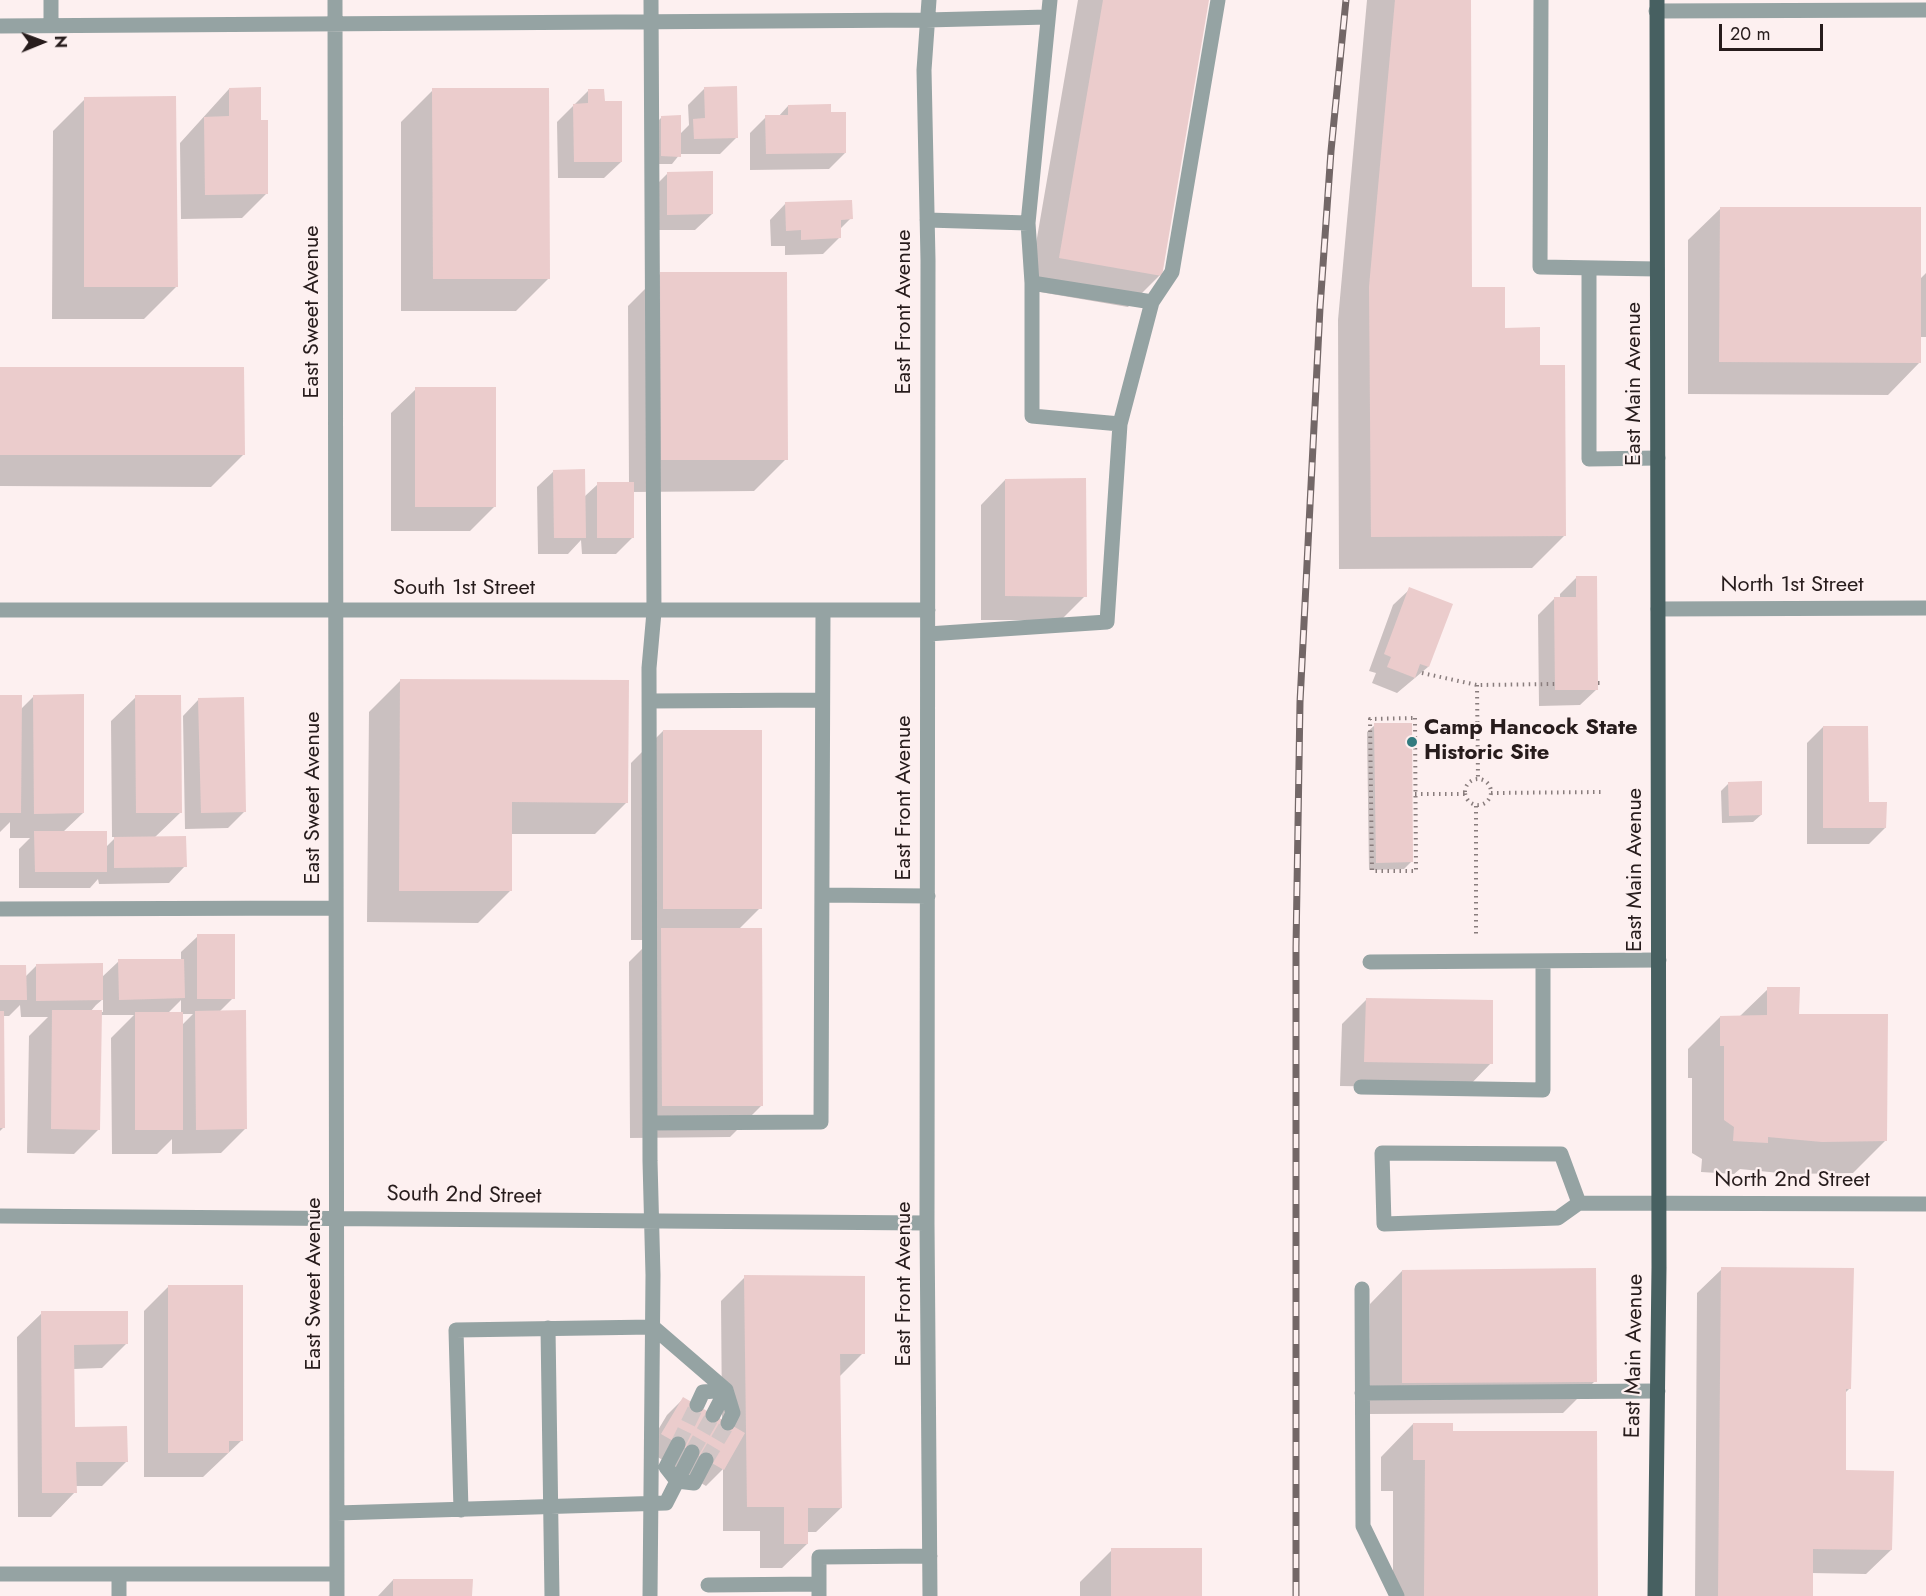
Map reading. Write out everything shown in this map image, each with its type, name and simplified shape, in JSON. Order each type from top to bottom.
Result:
[{"type":"main road","name":"East Main Avenue","points":[[1655,1596],[1659,960],[1656,6]]},
{"type":"street","points":[[51,0],[51,25]]},
{"type":"street","name":"East Sweet Avenue","points":[[335,0],[337,1596]]},
{"type":"street","points":[[651,0],[654,612],[650,668],[650,1124],[653,1327],[651,1596]]},
{"type":"street","name":"East Front Avenue","points":[[929,0],[926,20],[927,1223],[930,1596]]},
{"type":"street","points":[[1050,0],[1028,223],[1032,283],[1032,416],[1120,424]]},
{"type":"street","points":[[928,634],[1107,622],[1120,424],[1152,302],[1172,272],[1218,0]]},
{"type":"street","points":[[1541,0],[1540,267],[1658,269]]},
{"type":"street","points":[[1656,6],[1926,10]]},
{"type":"street","points":[[0,26],[926,20],[1048,17]]},
{"type":"street","points":[[927,220],[1028,223]]},
{"type":"street","points":[[1588,268],[1589,459],[1658,458]]},
{"type":"street","points":[[1032,283],[1152,302]]},
{"type":"street","name":"North 1st Street","points":[[1658,609],[1926,608]]},
{"type":"street","name":"South 1st Street","points":[[0,610],[654,612],[928,610]]},
{"type":"street","points":[[650,1124],[821,1122],[824,896],[823,611]]},
{"type":"street","points":[[650,701],[822,700]]},
{"type":"street","points":[[824,896],[928,896]]},
{"type":"street","points":[[0,909],[336,908]]},
{"type":"street","points":[[1370,962],[1659,960]]},
{"type":"street","points":[[1361,1087],[1543,1090],[1543,961]]},
{"type":"street","points":[[1382,1153],[1561,1154],[1579,1203],[1558,1218],[1384,1224],[1382,1153]]},
{"type":"street","name":"North 2nd Street","points":[[1579,1203],[1926,1204]]},
{"type":"street","name":"South 2nd Street","points":[[0,1216],[927,1223]]},
{"type":"street","points":[[1362,1289],[1363,1526],[1397,1596]]},
{"type":"street","points":[[460,1510],[456,1330],[653,1327],[726,1390],[733,1413],[728,1423]]},
{"type":"street","points":[[548,1329],[552,1596]]},
{"type":"street","points":[[697,1405],[703,1392],[726,1390]]},
{"type":"street","points":[[713,1415],[726,1390]]},
{"type":"street","points":[[1362,1394],[1658,1391]]},
{"type":"street","points":[[678,1444],[666,1467],[677,1481],[694,1483],[706,1460]]},
{"type":"street","points":[[337,1513],[666,1503],[692,1452]]},
{"type":"street","points":[[708,1585],[819,1590],[819,1557],[930,1556]]},
{"type":"street","points":[[0,1574],[337,1574]]},
{"type":"street","points":[[119,1574],[119,1596]]},
{"type":"path","points":[[1422,673],[1477,685],[1554,684]]},
{"type":"path","points":[[1477,685],[1478,779]]},
{"type":"path","points":[[1415,718],[1415,794],[1416,871],[1372,871],[1370,719],[1415,718]]},
{"type":"path","points":[[1478,779],[1489,785],[1491,793],[1488,801],[1476,806],[1468,801],[1465,794],[1470,782],[1478,779]]},
{"type":"path","points":[[1491,793],[1601,792]]},
{"type":"path","points":[[1415,794],[1465,794]]},
{"type":"path","points":[[1476,806],[1476,938]]},
{"type":"building","points":[[1103,0],[1209,0],[1162,276],[1059,258]]},
{"type":"building","points":[[1395,0],[1471,0],[1472,287],[1505,287],[1505,328],[1540,327],[1540,365],[1565,365],[1566,536],[1371,537],[1369,287]]},
{"type":"building","points":[[737,86],[738,138],[694,139],[693,119],[705,118],[704,87]]},
{"type":"building","points":[[261,87],[261,120],[268,120],[268,194],[205,195],[204,117],[229,116],[229,88]]},
{"type":"building","points":[[432,88],[549,88],[550,279],[433,279]]},
{"type":"building","points":[[588,89],[604,89],[605,101],[622,101],[622,162],[574,162],[573,104],[588,103]]},
{"type":"building","points":[[176,96],[178,287],[84,287],[84,97]]},
{"type":"building","points":[[831,104],[831,112],[846,112],[846,153],[766,154],[765,115],[788,115],[788,105]]},
{"type":"building","points":[[681,115],[681,157],[661,156],[661,116]]},
{"type":"building","points":[[713,171],[713,214],[667,215],[667,172]]},
{"type":"building","points":[[852,200],[853,219],[841,220],[841,238],[801,240],[801,230],[786,231],[785,202]]},
{"type":"building","points":[[1720,207],[1921,207],[1921,363],[1719,362]]},
{"type":"building","points":[[660,272],[787,272],[788,460],[661,460]]},
{"type":"building","points":[[0,367],[244,367],[245,455],[0,455]]},
{"type":"building","points":[[415,387],[496,387],[496,507],[415,507]]},
{"type":"building","points":[[585,469],[586,538],[554,538],[553,470]]},
{"type":"building","points":[[1086,478],[1087,597],[1005,596],[1005,479]]},
{"type":"building","points":[[597,482],[634,482],[634,538],[597,538]]},
{"type":"building","points":[[1576,576],[1597,576],[1598,690],[1555,690],[1554,597],[1576,597]]},
{"type":"building","points":[[1409,587],[1453,604],[1429,667],[1420,664],[1415,678],[1387,667],[1391,657],[1384,654]]},
{"type":"building","points":[[400,679],[629,680],[628,803],[512,802],[512,891],[399,891]]},
{"type":"building","points":[[84,694],[84,813],[34,814],[33,695]]},
{"type":"building","points":[[0,695],[22,695],[21,813],[0,813]]},
{"type":"building","points":[[135,695],[181,695],[182,813],[136,813]]},
{"type":"building","points":[[244,697],[246,812],[201,813],[198,698]]},
{"type":"building","points":[[1374,723],[1412,723],[1413,862],[1376,863]]},
{"type":"building","points":[[1823,726],[1868,726],[1869,802],[1887,802],[1886,828],[1823,828]]},
{"type":"building","points":[[663,730],[762,730],[762,909],[663,909]]},
{"type":"building","points":[[1762,781],[1762,815],[1729,816],[1728,782]]},
{"type":"building","points":[[34,831],[107,831],[107,872],[35,872]]},
{"type":"building","points":[[186,836],[187,867],[114,868],[114,837]]},
{"type":"building","points":[[661,928],[762,928],[763,1106],[662,1106]]},
{"type":"building","points":[[197,934],[235,934],[235,999],[197,999]]},
{"type":"building","points":[[118,959],[184,959],[185,998],[119,1000]]},
{"type":"building","points":[[103,963],[103,1000],[36,1001],[36,964]]},
{"type":"building","points":[[0,965],[26,965],[27,1000],[0,1000]]},
{"type":"building","points":[[1767,987],[1800,987],[1799,1014],[1888,1014],[1887,1141],[1822,1142],[1768,1137],[1768,1143],[1733,1141],[1734,1127],[1724,1120],[1724,1046],[1720,1046],[1720,1016],[1767,1015]]},
{"type":"building","points":[[1366,998],[1493,1000],[1493,1064],[1364,1062]]},
{"type":"building","points":[[52,1010],[102,1010],[100,1130],[51,1129]]},
{"type":"building","points":[[246,1010],[247,1129],[196,1130],[195,1011]]},
{"type":"building","points":[[0,1011],[4,1011],[5,1128],[0,1128]]},
{"type":"building","points":[[135,1012],[183,1012],[183,1130],[135,1130]]},
{"type":"building","points":[[1721,1267],[1854,1268],[1851,1389],[1846,1389],[1846,1470],[1894,1471],[1892,1550],[1813,1549],[1813,1596],[1718,1596]]},
{"type":"building","points":[[1596,1268],[1597,1382],[1402,1383],[1402,1270]]},
{"type":"building","points":[[744,1275],[865,1276],[865,1354],[840,1354],[842,1508],[808,1508],[808,1544],[784,1544],[784,1507],[747,1507]]},
{"type":"building","points":[[168,1285],[243,1285],[243,1441],[229,1441],[229,1453],[168,1453]]},
{"type":"building","points":[[41,1311],[128,1311],[128,1344],[74,1345],[75,1427],[127,1426],[128,1462],[76,1462],[77,1493],[42,1493]]},
{"type":"building","points":[[683,1397],[745,1433],[724,1470],[661,1434]]},
{"type":"building","points":[[1413,1423],[1453,1423],[1453,1431],[1597,1431],[1598,1596],[1424,1596],[1425,1460],[1413,1460]]},
{"type":"building","points":[[1111,1548],[1202,1548],[1202,1596],[1111,1596]]},
{"type":"building","points":[[393,1579],[473,1579],[472,1596],[393,1596]]},
{"type":"tunnel","points":[[678,1444],[697,1405]]},
{"type":"tunnel","points":[[692,1452],[713,1415]]},
{"type":"tunnel","points":[[706,1460],[728,1423]]},
{"type":"railway","points":[[1296,1596],[1296,947],[1300,702],[1320,308],[1331,151],[1346,0]]},
{"type":"place","name":"Camp Hancock State Historic Site","points":[[1412,742]]}]
